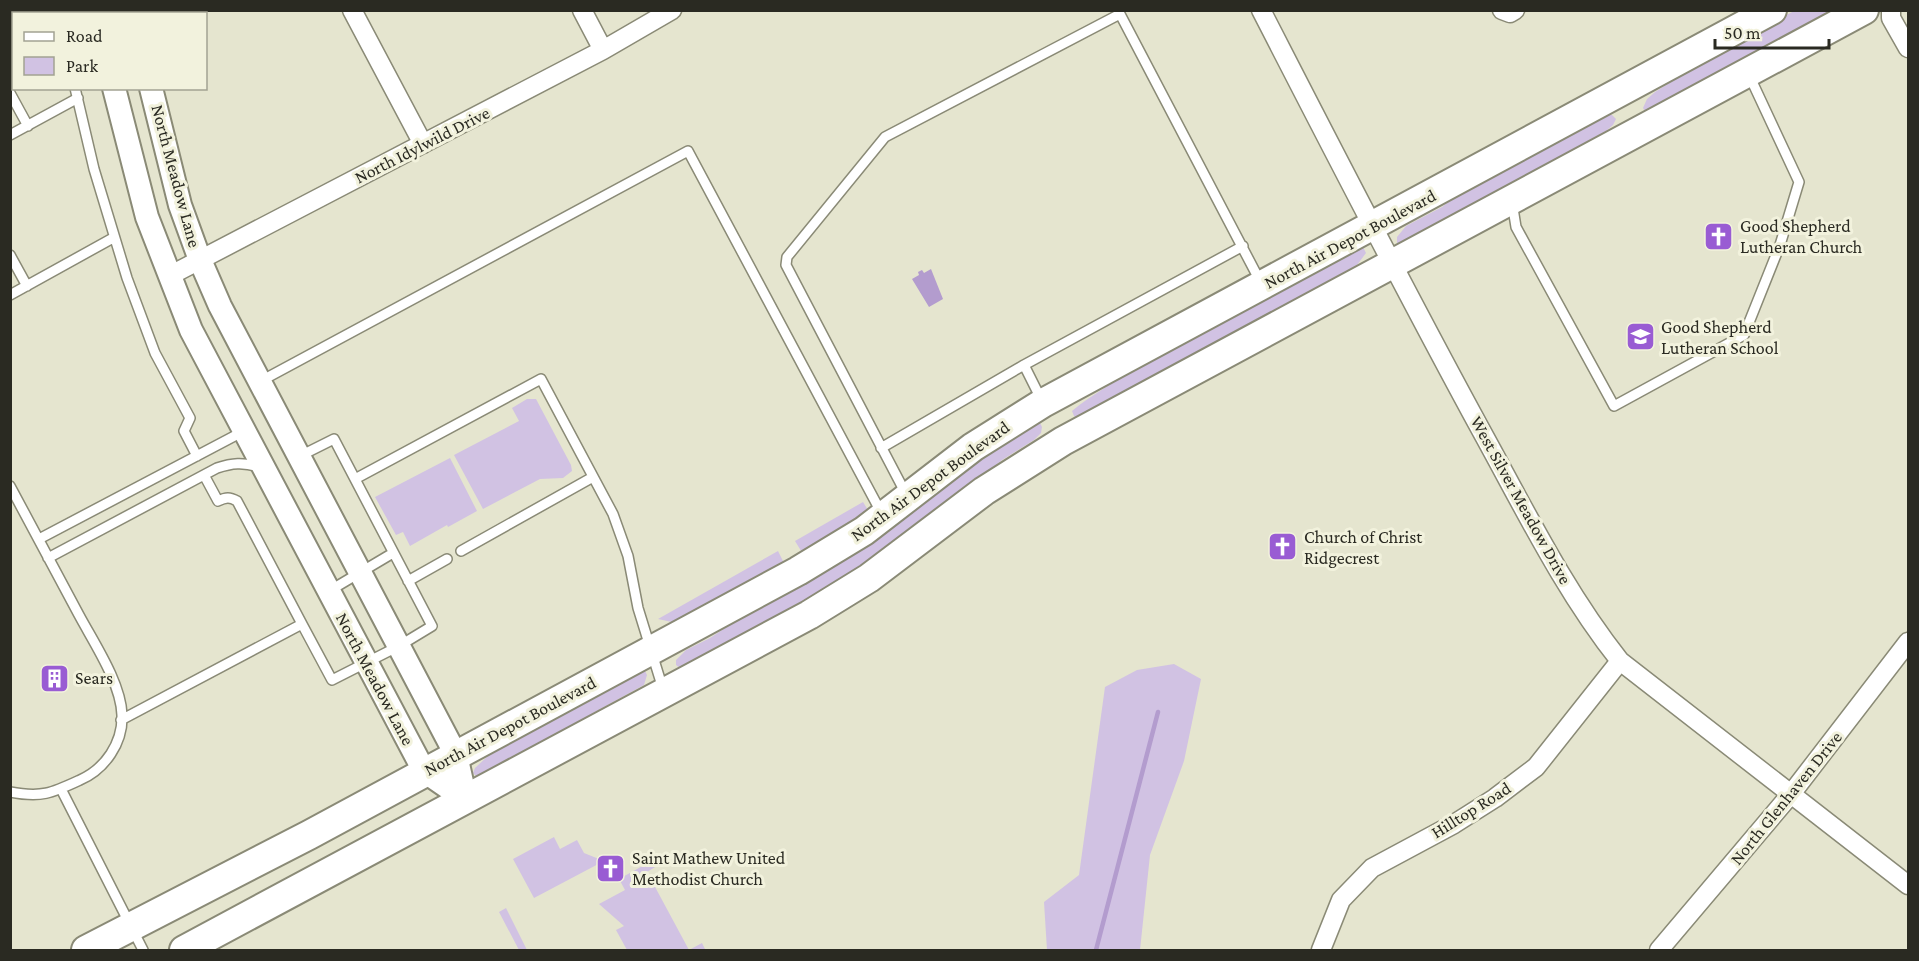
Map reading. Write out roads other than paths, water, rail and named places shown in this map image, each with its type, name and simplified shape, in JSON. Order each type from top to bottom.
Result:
[{"type":"main road","name":"North Air Depot Boulevard","points":[[86,951],[137,939],[309,835],[798,571],[883,517],[907,496],[974,447],[1043,403],[1772,10]]},
{"type":"main road","points":[[184,951],[840,597],[892,562],[984,491],[1063,441],[1864,10]]},
{"type":"main road","points":[[1619,94],[1639,132]]},
{"type":"main road","points":[[1043,403],[1063,441]]},
{"type":"street","points":[[352,10],[423,144]]},
{"type":"street","points":[[582,10],[603,51]]},
{"type":"street","name":"North Idylwild Drive","points":[[169,276],[603,51],[672,10]]},
{"type":"street","name":"West Silver Meadow Drive","points":[[1261,10],[1409,300],[1534,527],[1593,627],[1620,661],[1908,885]]},
{"type":"street","points":[[1502,10],[1510,13],[1515,10]]},
{"type":"street","points":[[1891,10],[1891,18],[1908,48]]},
{"type":"street","name":"North Meadow Lane","points":[[115,90],[147,217],[191,330],[424,771],[466,800]]},
{"type":"street","name":"North Meadow Lane","points":[[151,90],[180,205],[220,306],[456,755],[466,800]]},
{"type":"street","points":[[244,431],[296,454]]},
{"type":"street","name":"North Glenhaven Drive","points":[[1659,951],[1791,795],[1908,642]]},
{"type":"street","name":"Hilltop Road","points":[[1321,951],[1341,900],[1372,868],[1454,824],[1495,798],[1536,767],[1620,661]]},
{"type":"lane","points":[[907,496],[786,265],[787,257],[885,137],[1119,12],[1262,286]]},
{"type":"lane","points":[[1512,201],[1516,227],[1614,406],[1744,335],[1780,245],[1798,182],[1748,73]]},
{"type":"lane","points":[[76,90],[113,238],[155,353],[189,418],[184,431],[197,456]]},
{"type":"lane","points":[[10,93],[28,126]]},
{"type":"lane","points":[[10,135],[78,99]]},
{"type":"lane","points":[[259,382],[688,151],[883,517]]},
{"type":"lane","points":[[10,295],[113,238]]},
{"type":"lane","points":[[881,448],[1024,365],[1242,246]]},
{"type":"lane","points":[[10,255],[27,286]]},
{"type":"lane","points":[[1024,365],[1043,403]]},
{"type":"lane","points":[[355,479],[541,379],[613,514],[628,556],[638,608],[664,693]]},
{"type":"lane","points":[[39,539],[244,431]]},
{"type":"lane","points":[[204,475],[218,501],[225,497],[237,501],[332,680],[399,646],[432,626],[334,439],[296,454]]},
{"type":"lane","points":[[48,558],[231,463],[246,463],[264,469]]},
{"type":"lane","points":[[461,551],[593,477]]},
{"type":"lane","points":[[10,486],[112,678],[122,715],[119,736],[110,757],[89,776],[47,795],[29,796],[10,792]]},
{"type":"lane","points":[[328,591],[393,553]]},
{"type":"lane","points":[[408,581],[447,559]]},
{"type":"lane","points":[[121,720],[302,624]]},
{"type":"lane","points":[[62,789],[137,939]]},
{"type":"waterway","points":[[1096,950],[1158,712]]},
{"type":"place","name":"Good Shepherd Lutheran Church","points":[[1719,236]]},
{"type":"place","name":"Good Shepherd Lutheran School","points":[[1640,337]]},
{"type":"place","name":"Church of Christ Ridgecrest","points":[[1283,547]]},
{"type":"place","name":"Sears","points":[[54,678]]},
{"type":"place","name":"Saint Mathew United Methodist Church","points":[[611,868]]}]
